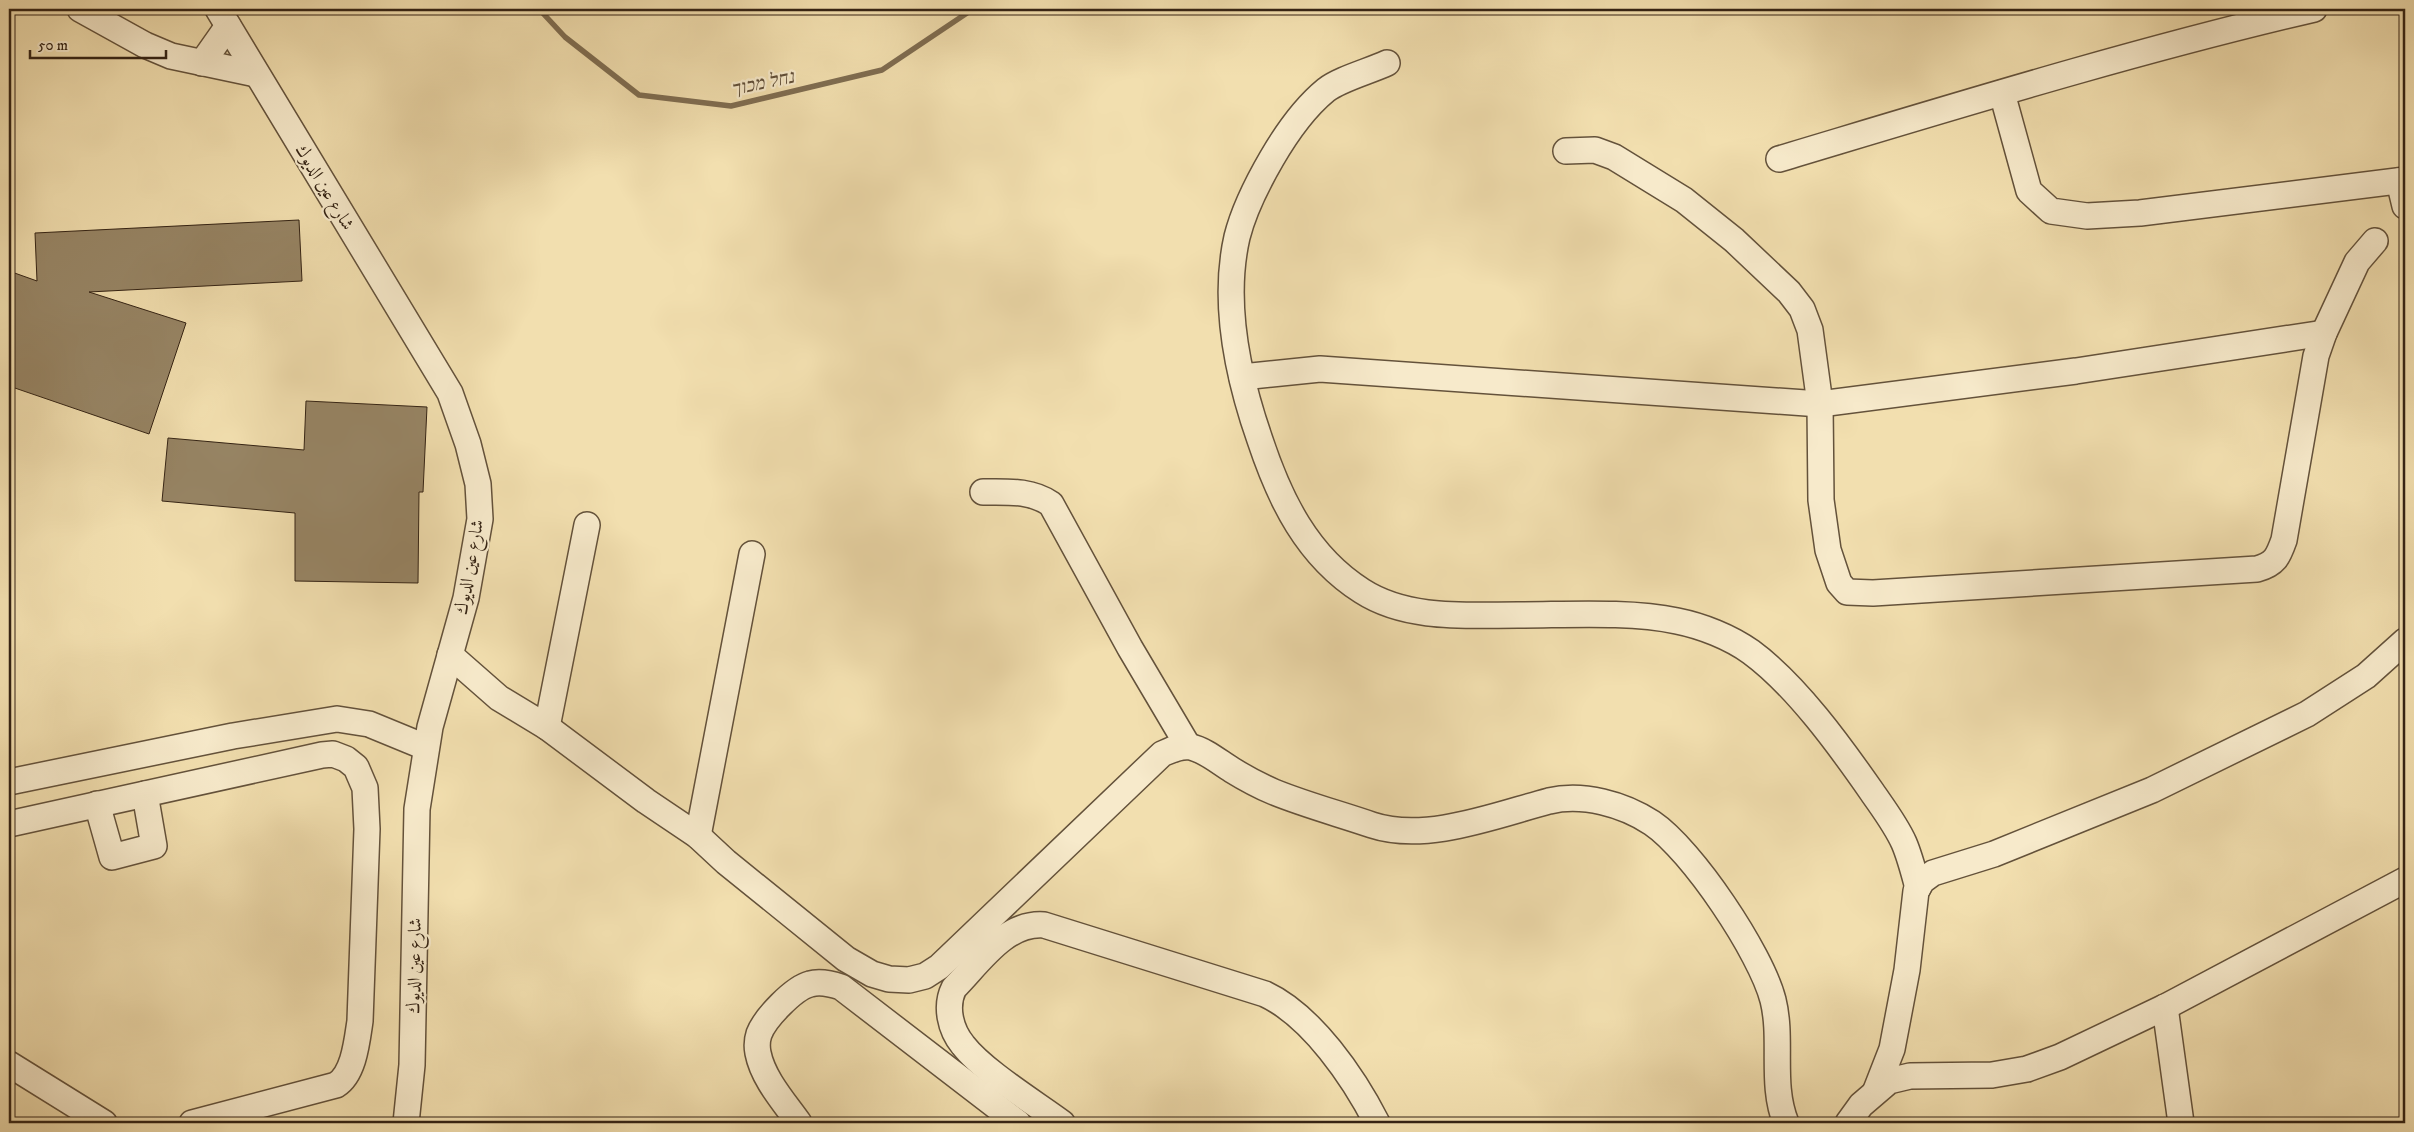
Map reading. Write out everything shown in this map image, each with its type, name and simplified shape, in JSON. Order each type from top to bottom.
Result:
[{"type":"street","points":[[80,9],[145,45],[171,56],[256,74]]},
{"type":"street","points":[[1779,159],[2002,93],[2254,23],[2314,9]]},
{"type":"street","points":[[202,63],[223,17]]},
{"type":"street","name":"شارع عين الديوك","points":[[223,17],[450,393],[468,444],[478,484],[480,519],[466,598],[426,747],[417,809],[412,1065],[406,1123]]},
{"type":"street","points":[[1387,63],[1328,89],[1282,141],[1249,203],[1238,234],[1232,274],[1234,337],[1242,377],[1262,447],[1281,492],[1313,548],[1326,564],[1343,578],[1384,603],[1414,611],[1468,615],[1646,616],[1696,626],[1736,642],[1766,664],[1838,743],[1888,815],[1904,843],[1918,888],[1907,970],[1892,1049],[1876,1090]]},
{"type":"street","points":[[2002,93],[2029,192],[2051,212],[2087,216],[2140,213],[2402,180],[2405,206]]},
{"type":"street","points":[[1566,151],[1596,150],[1649,177],[1684,200],[1734,240],[1789,292],[1802,309],[1810,330],[1820,404],[1822,508],[1828,550],[1838,583],[1847,592],[1882,592],[2257,569],[2272,565],[2278,557],[2284,540],[2314,365],[2324,332],[2357,262],[2375,241]]},
{"type":"street","points":[[1242,377],[1320,369],[1820,404],[2076,371],[2324,332]]},
{"type":"street","points":[[983,492],[1018,492],[1039,496],[1051,504],[1130,648],[1188,746]]},
{"type":"street","points":[[547,727],[587,525]]},
{"type":"street","points":[[698,836],[752,554]]},
{"type":"street","points":[[1918,888],[1933,873],[1994,854],[2152,790],[2307,714],[2366,676],[2405,641]]},
{"type":"street","points":[[450,655],[499,698],[547,727],[646,801],[698,836],[726,862],[846,960],[872,974],[889,979],[909,980],[925,976],[939,967],[1162,754],[1176,748],[1188,746],[1200,750],[1242,776],[1275,792],[1382,828],[1408,833],[1471,822],[1557,799],[1589,799],[1616,806],[1653,824],[1668,836],[1707,882],[1762,967],[1773,999],[1778,1031],[1778,1092],[1786,1123]]},
{"type":"street","points":[[9,782],[232,736],[337,720],[368,724],[426,747]]},
{"type":"street","points":[[9,824],[333,754],[346,759],[356,767],[365,788],[367,829],[360,1021],[356,1044],[348,1070],[342,1081],[336,1085],[227,1118],[192,1123]]},
{"type":"street","points":[[97,804],[112,857],[154,846],[145,794]]},
{"type":"street","points":[[1848,1123],[1861,1105],[1876,1090],[1889,1082],[1910,1076],[1992,1075],[2027,1069],[2060,1057],[2165,1007],[2405,880]]},
{"type":"street","points":[[1062,1123],[984,1065],[962,1045],[953,1028],[949,1010],[950,996],[954,988],[1004,937],[1016,929],[1031,924],[1044,925],[1265,994],[1281,1001],[1330,1050],[1362,1094],[1377,1123]]},
{"type":"street","points":[[799,1123],[778,1094],[762,1064],[758,1054],[758,1036],[776,1010],[794,993],[810,984],[823,983],[841,987],[1018,1123]]},
{"type":"street","points":[[2165,1007],[2180,1123]]},
{"type":"street","points":[[9,1064],[104,1123]]},
{"type":"building","points":[[299,220],[302,281],[89,292],[186,323],[149,434],[9,386],[9,271],[37,281],[35,233]]},
{"type":"building","points":[[306,401],[427,407],[423,492],[419,492],[418,583],[295,581],[295,513],[162,501],[168,438],[304,450]]},
{"type":"waterway","name":"נחל מכוך","points":[[539,9],[565,37],[639,95],[731,106],[882,70],[973,9]]}]
